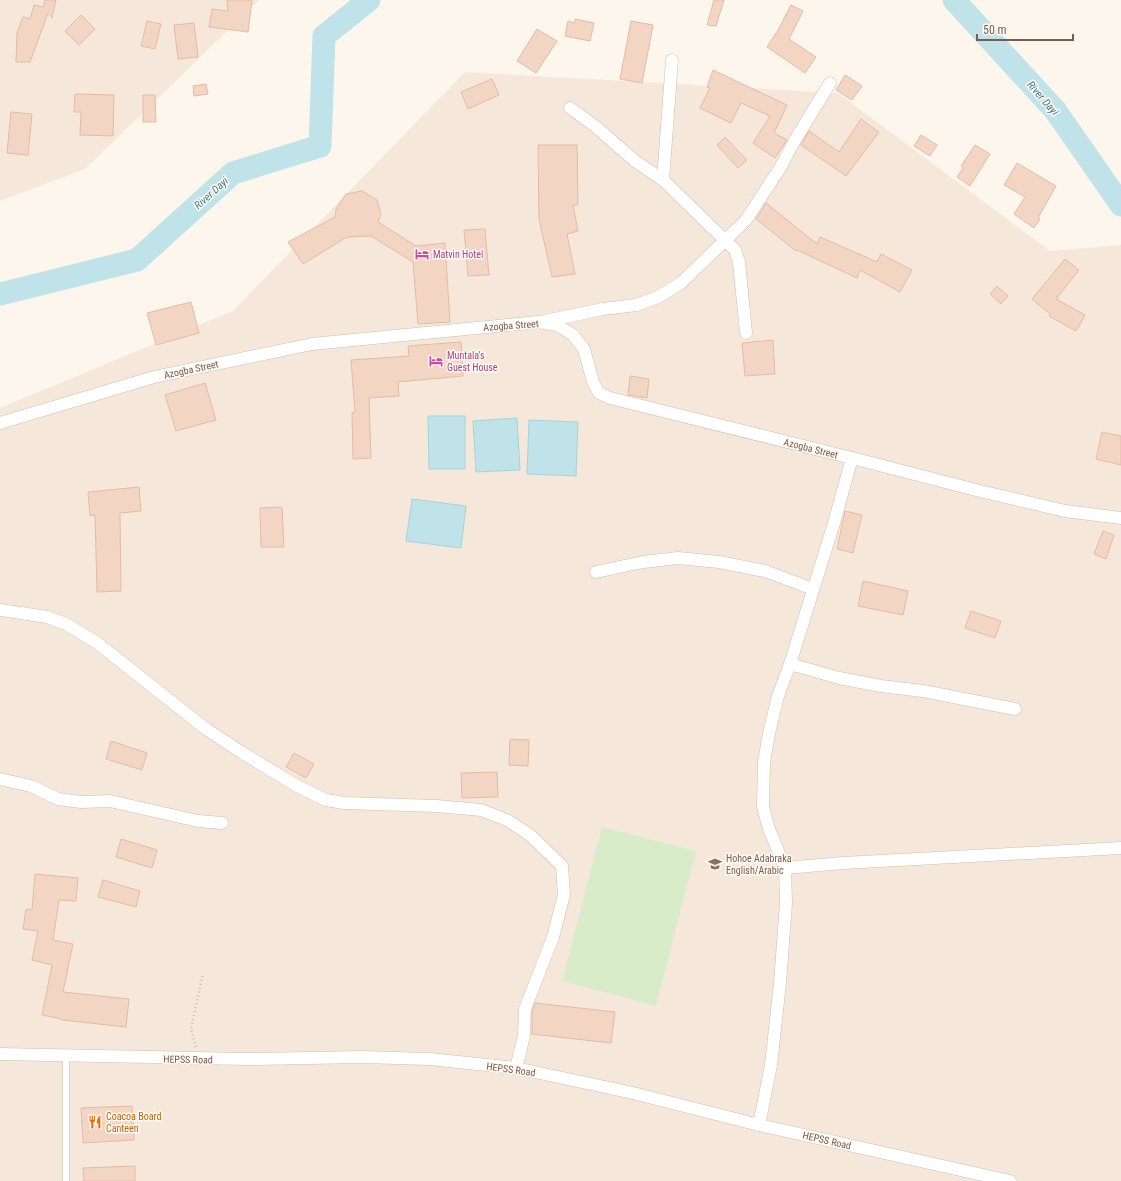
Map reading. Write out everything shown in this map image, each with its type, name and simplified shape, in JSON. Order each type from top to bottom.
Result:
[{"type":"street","points":[[663,180],[672,60]]},
{"type":"street","points":[[538,322],[604,309],[636,305],[658,297],[681,283],[746,220],[764,195],[795,140],[830,83]]},
{"type":"street","points":[[570,108],[595,126],[635,161],[663,180],[735,250],[738,257],[746,333]]},
{"type":"street","name":"Azogba Street","points":[[0,423],[154,377],[312,344],[538,322],[557,325],[573,335],[584,349],[593,382],[599,393],[610,398],[995,495],[1065,511],[1121,518]]},
{"type":"street","points":[[758,1125],[772,1058],[786,903],[785,868],[769,829],[763,807],[763,780],[769,733],[778,696],[790,664],[834,523],[852,458]]},
{"type":"street","points":[[596,572],[643,562],[678,558],[719,562],[765,571],[813,589]]},
{"type":"street","points":[[0,610],[47,617],[66,624],[96,642],[206,729],[297,786],[326,800],[344,803],[436,806],[481,810],[507,820],[530,835],[562,866],[564,895],[554,937],[525,1009],[524,1036],[516,1068]]},
{"type":"street","points":[[790,664],[839,678],[1015,709]]},
{"type":"street","points":[[0,779],[31,786],[58,799],[81,802],[110,801],[198,821],[222,823]]},
{"type":"street","points":[[785,868],[843,863],[1121,848]]},
{"type":"street","name":"HEPSS Road","points":[[0,1054],[199,1059],[363,1057],[429,1059],[516,1068],[633,1093],[758,1125],[1010,1181]]},
{"type":"lane","points":[[66,1056],[66,1181]]},
{"type":"path","points":[[199,1059],[191,1029],[202,973]]},
{"type":"shaded area","points":[[0,0],[259,0],[85,169],[0,201]]},
{"type":"shaded area","points":[[465,72],[838,93],[1050,251],[1121,245],[1121,1181],[0,1181],[0,408],[233,311]]},
{"type":"green space","points":[[602,827],[696,851],[656,1006],[562,981]]},
{"type":"water","points":[[428,416],[465,416],[465,469],[429,469]]},
{"type":"water","points":[[517,418],[520,470],[476,472],[473,421]]},
{"type":"water","points":[[529,420],[578,422],[576,476],[527,474]]},
{"type":"water","points":[[412,499],[466,506],[461,548],[406,541]]},
{"type":"building","points":[[45,0],[56,0],[52,18],[48,13],[30,62],[16,62],[17,33],[23,17],[30,19],[34,5],[43,7]]},
{"type":"building","points":[[227,0],[252,0],[248,32],[209,27],[212,9],[228,11]]},
{"type":"building","points":[[714,0],[724,0],[716,26],[707,25]]},
{"type":"building","points":[[791,5],[803,11],[789,39],[816,57],[805,73],[767,47]]},
{"type":"building","points":[[81,15],[95,29],[79,45],[65,31]]},
{"type":"building","points":[[575,19],[594,23],[590,41],[565,36],[568,21],[575,23]]},
{"type":"building","points":[[147,21],[161,24],[155,49],[141,46]]},
{"type":"building","points":[[631,21],[653,25],[642,83],[620,79]]},
{"type":"building","points":[[194,23],[198,57],[178,59],[174,25]]},
{"type":"building","points":[[537,29],[557,41],[536,73],[517,61]]},
{"type":"building","points":[[713,70],[787,105],[774,133],[787,140],[775,158],[753,143],[770,116],[741,103],[731,123],[700,108],[710,88],[707,87]]},
{"type":"building","points":[[845,75],[862,86],[852,100],[836,90]]},
{"type":"building","points":[[492,79],[499,95],[468,109],[461,92]]},
{"type":"building","points":[[206,84],[208,94],[194,96],[193,86]]},
{"type":"building","points":[[75,94],[114,95],[113,136],[80,135],[81,112],[74,112]]},
{"type":"building","points":[[143,95],[155,95],[156,122],[143,122]]},
{"type":"building","points":[[11,112],[32,114],[28,155],[7,153]]},
{"type":"building","points":[[861,119],[879,132],[846,176],[801,145],[809,131],[839,152]]},
{"type":"building","points":[[921,135],[937,145],[930,156],[914,146]]},
{"type":"building","points":[[725,137],[747,160],[738,168],[717,145]]},
{"type":"building","points":[[538,145],[577,145],[578,205],[573,205],[578,231],[567,234],[575,274],[552,277],[539,219]]},
{"type":"building","points":[[975,145],[990,154],[970,186],[957,177],[963,168],[961,166]]},
{"type":"building","points":[[1017,163],[1056,186],[1034,228],[1014,214],[1025,197],[1004,185]]},
{"type":"building","name":"Matvin Hotel","points":[[362,191],[377,200],[381,214],[378,222],[416,246],[445,243],[450,322],[418,324],[413,262],[371,236],[347,237],[303,264],[288,242],[335,217],[336,209],[346,194]]},
{"type":"building","points":[[766,203],[817,244],[820,237],[877,262],[881,254],[912,270],[900,292],[860,270],[857,278],[797,250],[796,251],[756,219]]},
{"type":"building","points":[[485,229],[489,275],[468,276],[464,230]]},
{"type":"building","points":[[1065,259],[1079,270],[1056,299],[1085,315],[1076,331],[1049,316],[1050,314],[1032,299]]},
{"type":"building","points":[[997,286],[1008,296],[1001,304],[990,294]]},
{"type":"building","points":[[191,302],[199,333],[156,345],[147,313]]},
{"type":"building","points":[[773,340],[775,374],[745,376],[742,343]]},
{"type":"building","points":[[461,342],[463,376],[398,382],[399,396],[369,398],[371,458],[353,459],[352,413],[355,412],[351,360],[409,356],[408,346]]},
{"type":"building","points":[[630,376],[649,379],[647,398],[628,395]]},
{"type":"building","points":[[205,383],[216,420],[176,431],[165,395]]},
{"type":"building","points":[[1102,432],[1121,436],[1121,465],[1096,459]]},
{"type":"building","points":[[139,487],[141,511],[120,513],[121,591],[97,592],[95,515],[90,516],[88,492]]},
{"type":"building","points":[[282,507],[284,547],[261,547],[260,508]]},
{"type":"building","points":[[845,511],[862,515],[853,553],[837,549]]},
{"type":"building","points":[[1103,531],[1114,535],[1106,559],[1094,554]]},
{"type":"building","points":[[863,581],[908,591],[903,615],[858,606]]},
{"type":"building","points":[[971,611],[1001,621],[995,638],[965,628]]},
{"type":"building","points":[[510,739],[529,740],[528,766],[509,765]]},
{"type":"building","points":[[111,741],[147,753],[142,770],[106,759]]},
{"type":"building","points":[[294,753],[314,764],[306,778],[286,767]]},
{"type":"building","points":[[497,772],[498,797],[462,798],[461,773]]},
{"type":"building","points":[[121,839],[157,850],[152,868],[116,857]]},
{"type":"building","points":[[35,874],[78,878],[76,901],[59,900],[53,940],[73,944],[63,992],[129,999],[126,1027],[62,1020],[42,1015],[52,965],[32,960],[38,931],[23,929],[26,909],[32,910]]},
{"type":"building","points":[[103,880],[140,891],[136,907],[98,897]]},
{"type":"building","points":[[535,1003],[615,1012],[611,1043],[532,1034],[532,1011]]},
{"type":"building","points":[[132,1106],[134,1140],[83,1143],[81,1108]]},
{"type":"building","points":[[135,1166],[135,1181],[84,1181],[83,1168]]},
{"type":"waterway","name":"River Dayi","points":[[0,294],[137,260],[233,173],[320,146],[324,36],[369,0]]},
{"type":"waterway","name":"River Dayi","points":[[954,0],[1055,110],[1121,205]]},
{"type":"place","name":"Matvin Hotel","points":[[422,254]]},
{"type":"place","name":"Muntala's Guest House","points":[[436,361]]},
{"type":"place","name":"Hohoe Adabraka English/Arabic","points":[[715,864]]},
{"type":"place","name":"Coacoa Board Canteen","points":[[95,1122]]}]
